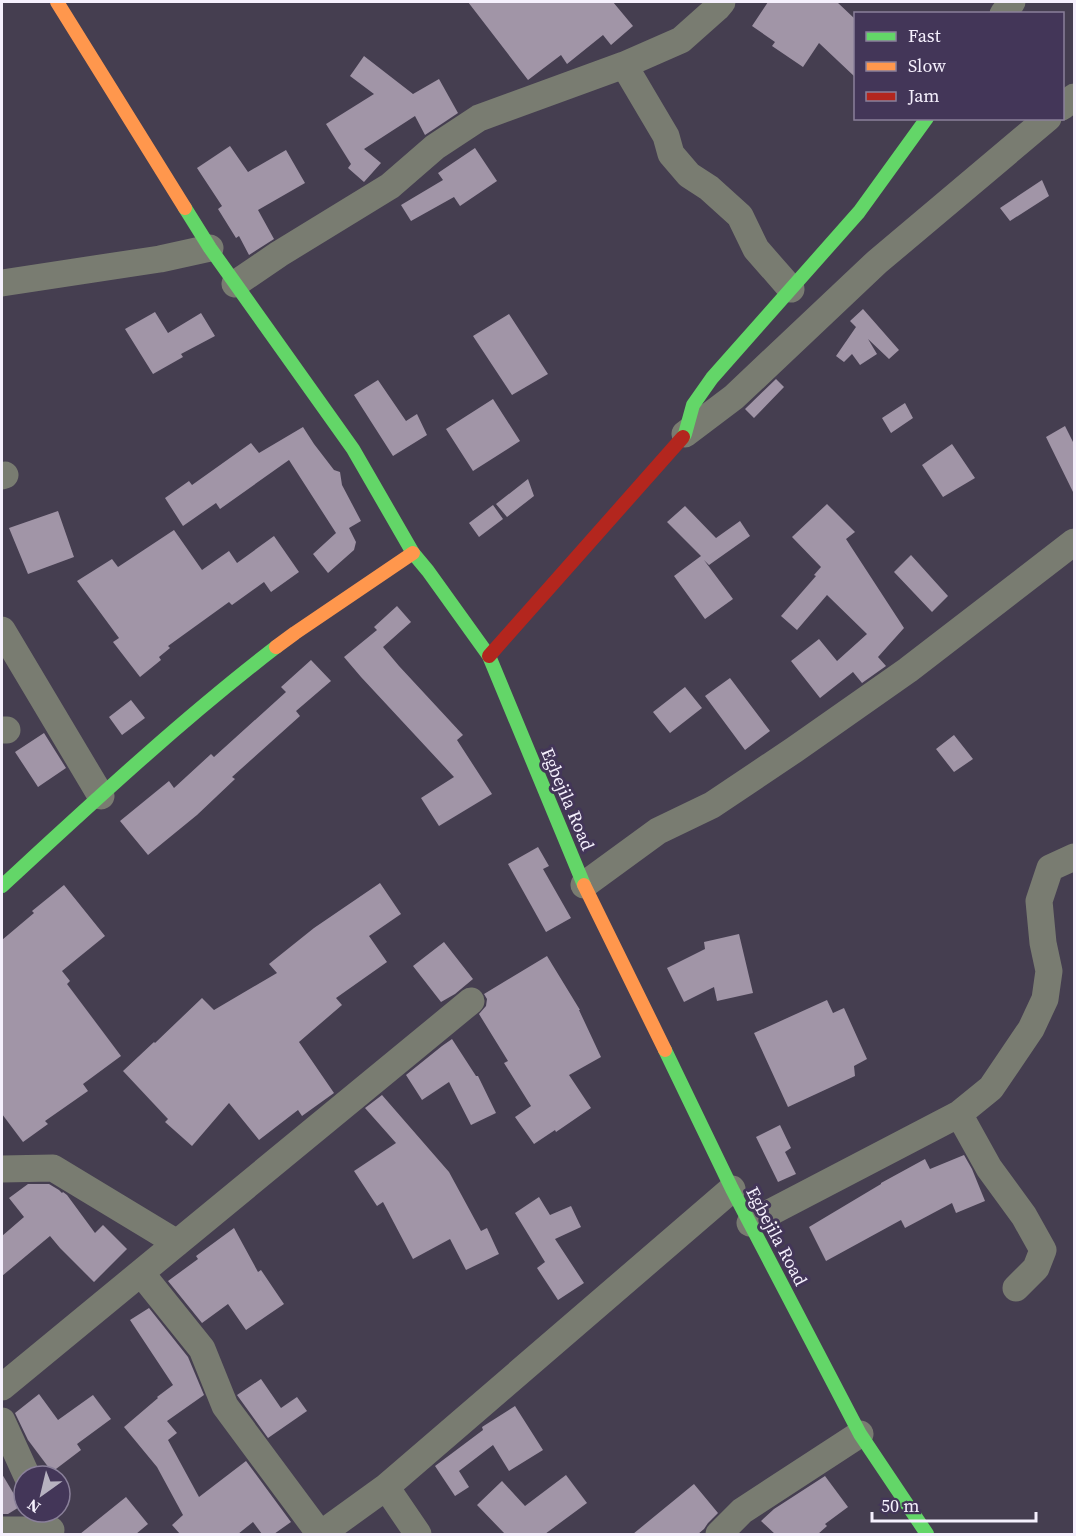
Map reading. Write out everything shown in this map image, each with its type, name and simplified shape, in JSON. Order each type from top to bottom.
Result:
[{"type":"street","name":"Egbejila Road","points":[[57,2],[210,248],[353,449],[412,553],[428,571],[489,656],[584,885],[732,1189],[860,1434],[927,1534]]},
{"type":"street","points":[[235,284],[279,254],[390,186],[435,147],[479,118],[624,65],[681,40],[722,2]]},
{"type":"street","points":[[624,65],[666,136],[671,154],[690,175],[709,188],[740,216],[756,249],[791,289]]},
{"type":"street","points":[[685,434],[693,405],[712,378],[860,212],[926,120]]},
{"type":"street","points":[[489,656],[685,434],[734,396],[877,262],[1046,120]]},
{"type":"street","points":[[2,283],[160,259],[210,248]]},
{"type":"street","points":[[584,885],[658,831],[712,805],[794,750],[908,670],[1074,542]]},
{"type":"street","points":[[2,886],[198,709],[295,633],[412,553]]},
{"type":"street","points":[[2,630],[101,796]]},
{"type":"street","points":[[750,1223],[959,1114],[991,1088],[1031,1029],[1045,999],[1049,971],[1043,943],[1039,902],[1050,868],[1074,857]]},
{"type":"street","points":[[2,1387],[471,1001]]},
{"type":"street","points":[[959,1114],[989,1168],[1024,1216],[1043,1250],[1036,1268],[1016,1288]]},
{"type":"street","points":[[2,1169],[53,1168],[177,1243]]},
{"type":"street","points":[[141,1273],[202,1349],[225,1406],[321,1534],[386,1487],[732,1189]]},
{"type":"street","points":[[2,1421],[22,1464]]},
{"type":"street","points":[[719,1534],[742,1511],[860,1434]]},
{"type":"street","points":[[386,1487],[418,1534]]},
{"type":"street","points":[[2,1530],[49,1525]]},
{"type":"building","points":[[468,2],[613,2],[633,26],[611,45],[603,35],[567,64],[561,55],[528,80]]},
{"type":"building","points":[[768,2],[837,2],[854,18],[854,76],[819,43],[803,67],[772,46],[775,42],[752,26]]},
{"type":"building","points":[[364,56],[413,94],[439,79],[458,113],[425,135],[415,116],[364,149],[381,163],[364,182],[348,168],[351,164],[326,124],[374,94],[350,76]]},
{"type":"building","points":[[230,146],[248,172],[286,150],[305,183],[258,210],[274,239],[249,255],[239,236],[236,238],[218,209],[222,206],[197,168]]},
{"type":"building","points":[[475,148],[497,181],[460,206],[454,197],[411,221],[401,205],[443,180],[438,173]]},
{"type":"building","points":[[1042,180],[1049,196],[1010,221],[1000,208]]},
{"type":"building","points":[[863,309],[899,350],[889,359],[868,339],[877,354],[860,365],[852,354],[844,362],[836,356],[856,327],[850,321]]},
{"type":"building","points":[[155,312],[168,333],[201,313],[215,336],[181,354],[183,357],[153,374],[125,329]]},
{"type":"building","points":[[509,314],[548,374],[512,395],[473,336]]},
{"type":"building","points":[[776,379],[784,387],[754,418],[745,409]]},
{"type":"building","points":[[378,380],[406,421],[417,414],[427,435],[393,456],[354,395]]},
{"type":"building","points":[[493,399],[520,441],[473,471],[446,429]]},
{"type":"building","points":[[905,403],[913,418],[891,433],[882,418]]},
{"type":"building","points":[[1065,426],[1074,444],[1074,494],[1046,437]]},
{"type":"building","points":[[303,427],[334,470],[340,472],[342,485],[361,521],[349,528],[356,542],[354,550],[328,573],[313,554],[336,533],[289,460],[220,509],[216,503],[183,526],[165,498],[189,481],[192,485],[251,443],[259,453]]},
{"type":"building","points":[[952,444],[975,478],[943,497],[922,465]]},
{"type":"building","points":[[528,479],[534,496],[507,517],[496,504]]},
{"type":"building","points":[[827,504],[855,532],[846,539],[904,628],[878,657],[886,666],[862,683],[853,672],[820,698],[791,661],[819,639],[837,661],[867,634],[827,595],[797,630],[781,616],[816,576],[814,575],[821,567],[792,537]]},
{"type":"building","points":[[493,505],[503,519],[479,537],[469,523]]},
{"type":"building","points":[[685,506],[716,538],[740,521],[750,536],[709,565],[704,560],[733,599],[705,619],[674,576],[701,556],[667,522]]},
{"type":"building","points":[[58,511],[74,557],[28,574],[9,528]]},
{"type":"building","points":[[174,530],[202,570],[229,551],[237,563],[274,536],[299,572],[271,592],[264,582],[232,605],[229,602],[168,646],[170,648],[159,657],[161,660],[140,677],[113,642],[119,638],[77,581],[112,559],[118,567]]},
{"type":"building","points":[[911,555],[948,596],[932,612],[894,572]]},
{"type":"building","points":[[397,606],[411,622],[383,647],[463,735],[457,740],[492,794],[439,826],[421,798],[454,777],[344,657],[377,630],[374,627]]},
{"type":"building","points":[[311,660],[331,681],[296,711],[300,716],[232,777],[235,779],[197,815],[148,855],[120,821],[169,781],[174,788],[211,754],[214,757],[286,692],[281,687]]},
{"type":"building","points":[[730,678],[770,731],[745,750],[705,696]]},
{"type":"building","points":[[685,687],[702,708],[670,733],[653,712]]},
{"type":"building","points":[[131,700],[145,718],[122,735],[109,717]]},
{"type":"building","points":[[44,733],[66,768],[38,787],[15,752]]},
{"type":"building","points":[[954,735],[973,759],[954,772],[936,749]]},
{"type":"building","points":[[538,847],[549,866],[543,869],[571,918],[546,932],[508,864]]},
{"type":"building","points":[[380,883],[401,914],[369,936],[387,962],[336,998],[342,1005],[299,1042],[334,1093],[302,1116],[298,1110],[259,1140],[229,1103],[192,1146],[165,1122],[168,1119],[123,1071],[202,998],[214,1010],[277,973],[269,964],[314,928]]},
{"type":"building","points":[[64,885],[105,936],[62,971],[70,981],[67,984],[121,1056],[83,1084],[88,1091],[45,1121],[48,1124],[23,1142],[2,1114],[2,940]]},
{"type":"building","points":[[739,934],[753,993],[717,1001],[714,987],[684,1002],[667,968],[705,949],[704,942]]},
{"type":"building","points":[[444,942],[473,979],[441,1002],[413,966]]},
{"type":"building","points":[[547,956],[580,1010],[601,1057],[569,1075],[591,1108],[534,1144],[515,1117],[531,1106],[504,1063],[508,1061],[479,1014],[486,1006],[487,999],[484,994]]},
{"type":"building","points":[[827,1000],[833,1013],[844,1008],[867,1059],[854,1066],[855,1076],[788,1107],[754,1033]]},
{"type":"building","points":[[452,1039],[478,1076],[496,1113],[471,1125],[449,1082],[422,1100],[406,1075]]},
{"type":"building","points":[[382,1095],[449,1172],[481,1231],[487,1228],[499,1254],[466,1270],[450,1239],[413,1259],[383,1202],[377,1206],[354,1171],[396,1143],[365,1108]]},
{"type":"building","points":[[780,1125],[791,1148],[785,1152],[796,1174],[778,1182],[756,1137]]},
{"type":"building","points":[[964,1155],[985,1201],[956,1213],[952,1203],[905,1228],[901,1220],[826,1261],[809,1227],[925,1159],[930,1169]]},
{"type":"building","points":[[28,1184],[49,1184],[63,1192],[95,1233],[103,1225],[127,1249],[94,1282],[50,1236],[2,1276],[2,1236],[24,1217],[9,1198]]},
{"type":"building","points":[[539,1197],[550,1215],[571,1206],[581,1227],[555,1239],[584,1283],[558,1300],[537,1268],[545,1262],[515,1213]]},
{"type":"building","points":[[234,1228],[258,1272],[261,1270],[284,1304],[246,1330],[228,1304],[202,1323],[168,1281],[198,1259],[196,1256]]},
{"type":"building","points":[[149,1308],[188,1357],[204,1395],[167,1421],[177,1433],[168,1440],[199,1497],[246,1461],[291,1522],[274,1534],[262,1534],[253,1522],[238,1534],[180,1534],[172,1525],[183,1515],[157,1467],[124,1427],[173,1385],[130,1320]]},
{"type":"building","points":[[261,1379],[281,1408],[297,1397],[307,1411],[268,1438],[237,1395]]},
{"type":"building","points":[[39,1394],[58,1420],[93,1395],[111,1419],[77,1444],[81,1450],[63,1464],[46,1464],[28,1440],[15,1413]]},
{"type":"building","points":[[515,1406],[543,1450],[509,1471],[493,1445],[459,1471],[469,1487],[455,1496],[435,1466],[483,1430],[482,1427]]},
{"type":"building","points":[[2,1474],[12,1491],[12,1512],[2,1514]]},
{"type":"building","points":[[566,1475],[587,1503],[545,1534],[505,1534],[477,1505],[502,1481],[525,1506]]},
{"type":"building","points":[[825,1476],[848,1507],[825,1524],[827,1526],[818,1534],[775,1534],[761,1521],[774,1509]]},
{"type":"building","points":[[694,1484],[718,1513],[698,1534],[633,1534]]},
{"type":"building","points":[[126,1497],[148,1524],[136,1534],[80,1534]]},
{"type":"traffic: fast","points":[[683,437],[693,405],[712,378],[859,212],[926,120]]},
{"type":"traffic: fast","points":[[185,208],[210,248],[353,449],[413,553],[489,656],[584,885]]},
{"type":"traffic: fast","points":[[2,886],[102,794],[240,675],[276,647]]},
{"type":"traffic: fast","points":[[665,1050],[732,1189],[860,1434],[927,1534]]},
{"type":"traffic: slow","points":[[57,2],[185,208]]},
{"type":"traffic: slow","points":[[276,647],[413,553]]},
{"type":"traffic: slow","points":[[584,885],[665,1050]]},
{"type":"traffic: jam","points":[[489,656],[683,437]]}]
